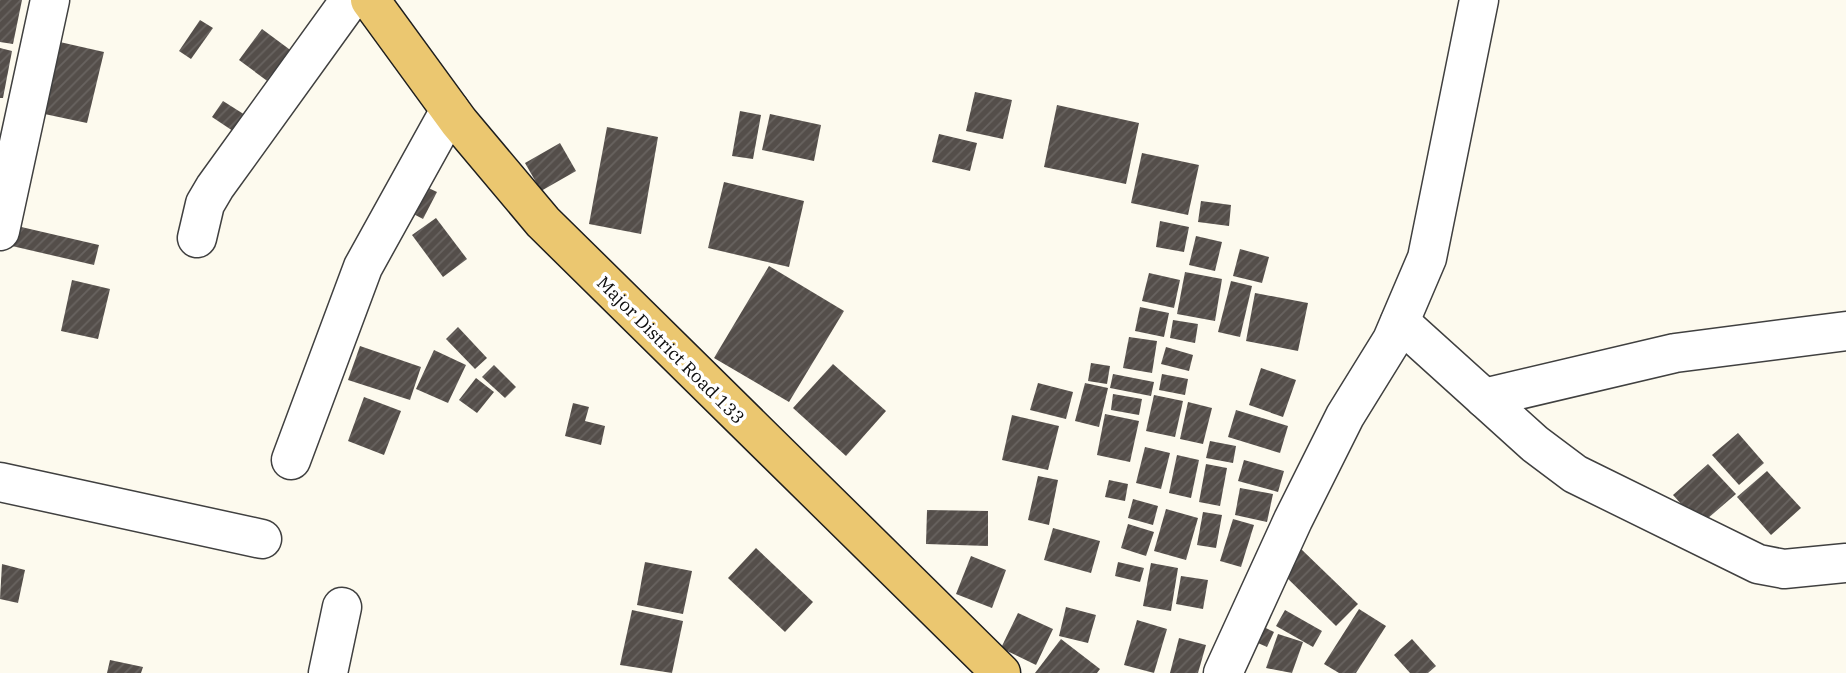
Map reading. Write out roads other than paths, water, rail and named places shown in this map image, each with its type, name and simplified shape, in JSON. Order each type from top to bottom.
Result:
[{"type":"main road","name":"Major District Road 133","points":[[370,0],[450,110],[543,222],[991,669]]},
{"type":"street","points":[[0,232],[50,0]]},
{"type":"street","points":[[197,238],[205,204],[215,187],[351,0]]},
{"type":"street","points":[[1223,673],[1345,416],[1400,322],[1427,258],[1479,0]]},
{"type":"street","points":[[291,460],[363,267],[450,110]]},
{"type":"street","points":[[1400,322],[1535,444],[1575,474],[1758,564],[1784,569],[1846,563]]},
{"type":"street","points":[[1484,398],[1675,353],[1846,331]]},
{"type":"street","points":[[0,482],[262,539]]},
{"type":"street","points":[[328,673],[342,607]]}]
